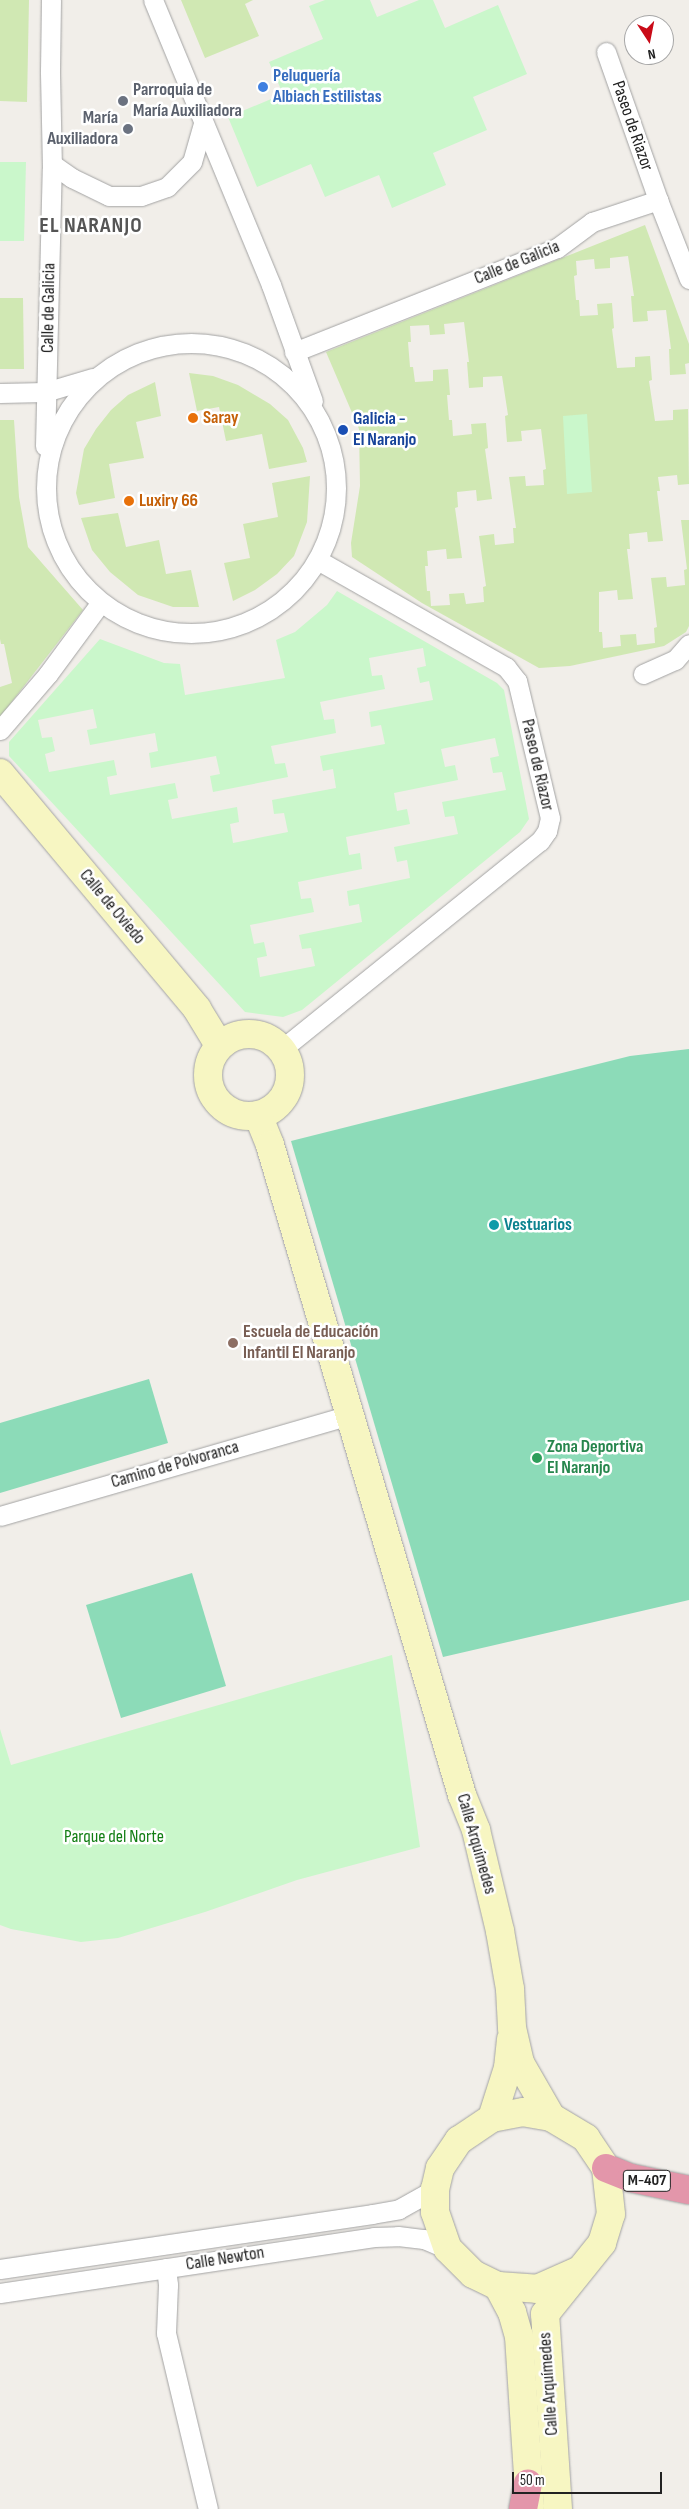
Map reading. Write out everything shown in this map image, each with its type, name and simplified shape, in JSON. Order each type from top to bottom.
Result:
[{"type":"highway","name":"M-407","points":[[606,2168],[631,2178],[689,2190]]},
{"type":"street","name":"Calle de Galicia","points":[[51,0],[52,164],[48,358],[45,392],[47,517],[56,548],[84,589],[116,614],[158,630],[220,632],[240,625],[280,603],[318,560],[332,522],[336,491],[335,464],[328,433],[314,403]]},
{"type":"street","points":[[153,0],[271,285],[314,403]]},
{"type":"street","name":"Paseo de Riazor","points":[[606,52],[658,200]]},
{"type":"street","points":[[52,164],[72,178],[109,196],[141,196],[166,186],[192,162],[203,124]]},
{"type":"street","name":"Calle de Galicia","points":[[294,352],[557,248],[592,222],[658,200]]},
{"type":"street","points":[[658,200],[689,279]]},
{"type":"street","points":[[0,393],[45,392],[92,378],[147,348],[189,342],[228,347],[270,366],[314,403]]},
{"type":"street","points":[[45,465],[55,432],[65,412],[92,378]]},
{"type":"street","name":"Paseo de Riazor","points":[[282,1049],[540,841],[547,831],[550,818],[517,681],[506,667],[318,560]]},
{"type":"street","points":[[0,730],[48,674],[101,602]]},
{"type":"street","points":[[643,674],[675,660],[689,644]]},
{"type":"street","name":"Calle de Oviedo","points":[[0,773],[197,1009],[220,1045]]},
{"type":"street","points":[[239,1034],[257,1034],[271,1039],[282,1049],[290,1066],[291,1074],[287,1091],[272,1109],[258,1115],[248,1116],[228,1111],[214,1097],[208,1086],[207,1072],[211,1058],[220,1045],[239,1034]]},
{"type":"street","points":[[258,1115],[270,1145],[350,1415]]},
{"type":"street","name":"Camino de Polvoranca","points":[[0,1516],[350,1415]]},
{"type":"street","name":"Calle Arquímedes","points":[[350,1415],[462,1795],[476,1830],[500,1931],[510,1989],[512,2028],[508,2068],[492,2118]]},
{"type":"street","name":"Calle Arquímedes","points":[[512,2028],[520,2063],[551,2117]]},
{"type":"street","points":[[523,2112],[551,2117],[586,2138],[606,2168],[611,2214],[602,2243],[591,2259],[578,2271],[537,2289],[498,2286],[473,2274],[448,2249],[435,2212],[435,2189],[440,2168],[459,2140],[492,2118],[523,2112]]},
{"type":"street","name":"Calle Newton","points":[[0,2269],[372,2214],[399,2209],[435,2189]]},
{"type":"street","name":"Calle Newton","points":[[0,2293],[374,2236],[424,2239],[448,2249]]},
{"type":"street","points":[[166,2268],[168,2285],[166,2333],[208,2509]]},
{"type":"street","name":"Calle Arquímedes","points":[[558,2509],[545,2314],[578,2271]]},
{"type":"street","name":"Calle Arquímedes","points":[[498,2286],[512,2312],[518,2336],[527,2500]]},
{"type":"green space","points":[[0,0],[29,0],[27,102],[0,101]]},
{"type":"green space","points":[[181,0],[253,0],[245,4],[259,36],[205,58]]},
{"type":"green space","points":[[325,0],[370,0],[377,17],[419,0],[433,0],[445,28],[498,5],[527,74],[473,97],[487,130],[433,153],[446,185],[392,208],[379,175],[325,197],[311,164],[257,187],[228,117],[283,94],[269,62],[323,39],[309,6]]},
{"type":"green space","points":[[0,162],[26,162],[24,241],[0,241]]},
{"type":"green space","points":[[645,225],[689,344],[689,363],[685,364],[686,374],[670,375],[669,349],[671,349],[666,310],[647,311],[648,321],[633,322],[631,296],[634,296],[628,256],[610,258],[610,268],[595,269],[594,259],[576,261],[577,275],[574,276],[576,300],[579,300],[580,316],[598,315],[597,304],[612,303],[614,328],[612,329],[617,368],[635,367],[635,357],[650,356],[652,380],[649,381],[655,421],[673,420],[673,410],[688,409],[689,484],[678,485],[677,475],[658,477],[660,491],[657,491],[663,541],[648,542],[647,532],[629,534],[630,549],[627,549],[633,599],[618,600],[617,590],[599,592],[599,632],[602,632],[603,648],[621,646],[620,635],[636,634],[637,645],[655,643],[654,628],[657,627],[651,578],[666,577],[667,587],[685,585],[684,570],[687,569],[681,520],[689,520],[689,626],[686,632],[664,646],[570,666],[539,668],[422,603],[352,557],[351,543],[360,486],[359,429],[326,352]],"holes":[[[464,322],[469,362],[467,362],[469,388],[483,387],[483,377],[502,376],[508,415],[505,416],[507,442],[522,441],[521,431],[541,429],[546,469],[543,470],[544,485],[526,486],[525,476],[509,477],[516,528],[513,528],[514,543],[495,545],[494,534],[479,536],[486,586],[483,587],[484,602],[466,604],[464,593],[449,594],[450,605],[431,606],[430,591],[427,591],[425,566],[428,566],[427,551],[446,549],[447,559],[462,558],[455,508],[458,507],[457,492],[476,490],[477,501],[492,499],[485,449],[488,448],[486,423],[471,424],[472,434],[453,436],[452,420],[449,420],[447,395],[450,395],[448,369],[433,370],[433,381],[415,382],[413,367],[410,367],[408,342],[411,342],[410,326],[429,325],[430,335],[445,334],[444,324]]]},
{"type":"green space","points":[[0,298],[23,298],[24,369],[0,369]]},
{"type":"green space","points":[[189,373],[213,376],[238,385],[270,404],[288,420],[303,448],[307,462],[269,469],[262,434],[226,441],[219,407],[197,411]]},
{"type":"green space","points":[[155,382],[161,416],[136,422],[144,458],[109,464],[115,498],[79,505],[76,493],[84,449],[96,429],[111,410],[128,395]]},
{"type":"green space","points":[[587,414],[592,492],[567,494],[563,416]]},
{"type":"green space","points":[[0,420],[14,420],[19,497],[28,547],[83,610],[0,717],[0,687],[12,683],[4,644],[1,644],[0,639]]},
{"type":"green space","points":[[310,476],[307,522],[294,556],[277,574],[255,590],[233,601],[224,563],[250,558],[243,524],[278,517],[272,483]]},
{"type":"green space","points":[[118,513],[126,547],[159,540],[166,574],[191,570],[199,607],[173,607],[138,595],[110,572],[92,550],[81,518]]},
{"type":"green space","points":[[337,591],[497,683],[504,690],[529,819],[520,832],[302,1010],[283,1017],[245,1012],[9,756],[9,742],[100,639],[164,663],[180,664],[185,695],[285,678],[276,640],[295,632],[327,605]],"holes":[[[423,648],[426,666],[417,668],[420,683],[429,681],[433,700],[369,712],[371,727],[381,725],[385,744],[320,756],[323,771],[333,769],[336,788],[272,800],[274,814],[284,813],[288,832],[233,843],[230,824],[239,822],[237,807],[172,819],[168,800],[178,798],[175,783],[110,795],[107,777],[117,775],[114,760],[49,772],[45,754],[55,751],[52,737],[42,738],[38,720],[93,709],[97,728],[87,730],[90,745],[155,733],[158,751],[149,753],[151,768],[216,756],[220,774],[210,776],[213,792],[288,777],[285,763],[275,764],[271,746],[336,733],[334,719],[324,720],[320,702],[385,689],[382,675],[372,676],[369,658]],[[495,738],[499,756],[490,758],[493,773],[502,772],[506,790],[442,802],[445,817],[454,816],[458,834],[394,847],[397,862],[407,860],[410,878],[347,891],[349,906],[359,904],[362,922],[299,935],[302,949],[311,948],[315,966],[260,977],[257,958],[267,956],[264,942],[254,944],[250,925],[314,912],[311,898],[301,899],[298,882],[362,869],[360,853],[349,855],[346,837],[410,824],[407,809],[397,811],[394,793],[458,780],[455,765],[445,767],[441,749]]]},
{"type":"green space","name":"Zona Deportiva El Naranjo","points":[[689,1049],[689,1600],[443,1657],[291,1141],[630,1056]]},
{"type":"green space","points":[[149,1379],[168,1443],[0,1493],[0,1423]]},
{"type":"green space","points":[[192,1573],[226,1686],[121,1718],[86,1605]]},
{"type":"green space","name":"Parque del Norte","points":[[392,1655],[420,1847],[297,1880],[205,1912],[118,1938],[81,1942],[11,1929],[0,1925],[0,1729],[11,1765]]},
{"type":"place","name":"Peluquería Albiach Estilistas","points":[[263,87]]},
{"type":"place","name":"Parroquia de María Auxiliadora","points":[[123,101]]},
{"type":"place","name":"María Auxiliadora","points":[[128,129]]},
{"type":"place","name":"Saray","points":[[193,418]]},
{"type":"place","name":"Galicia - El Naranjo","points":[[343,430]]},
{"type":"place","name":"Luxiry 66","points":[[129,501]]},
{"type":"place","name":"Vestuarios","points":[[494,1225]]},
{"type":"place","name":"Escuela de Educación Infantil El Naranjo","points":[[233,1343]]},
{"type":"place","name":"Zona Deportiva El Naranjo","points":[[537,1458]]},
{"type":"district","name":"EL NARANJO","points":[[91,226]]}]
